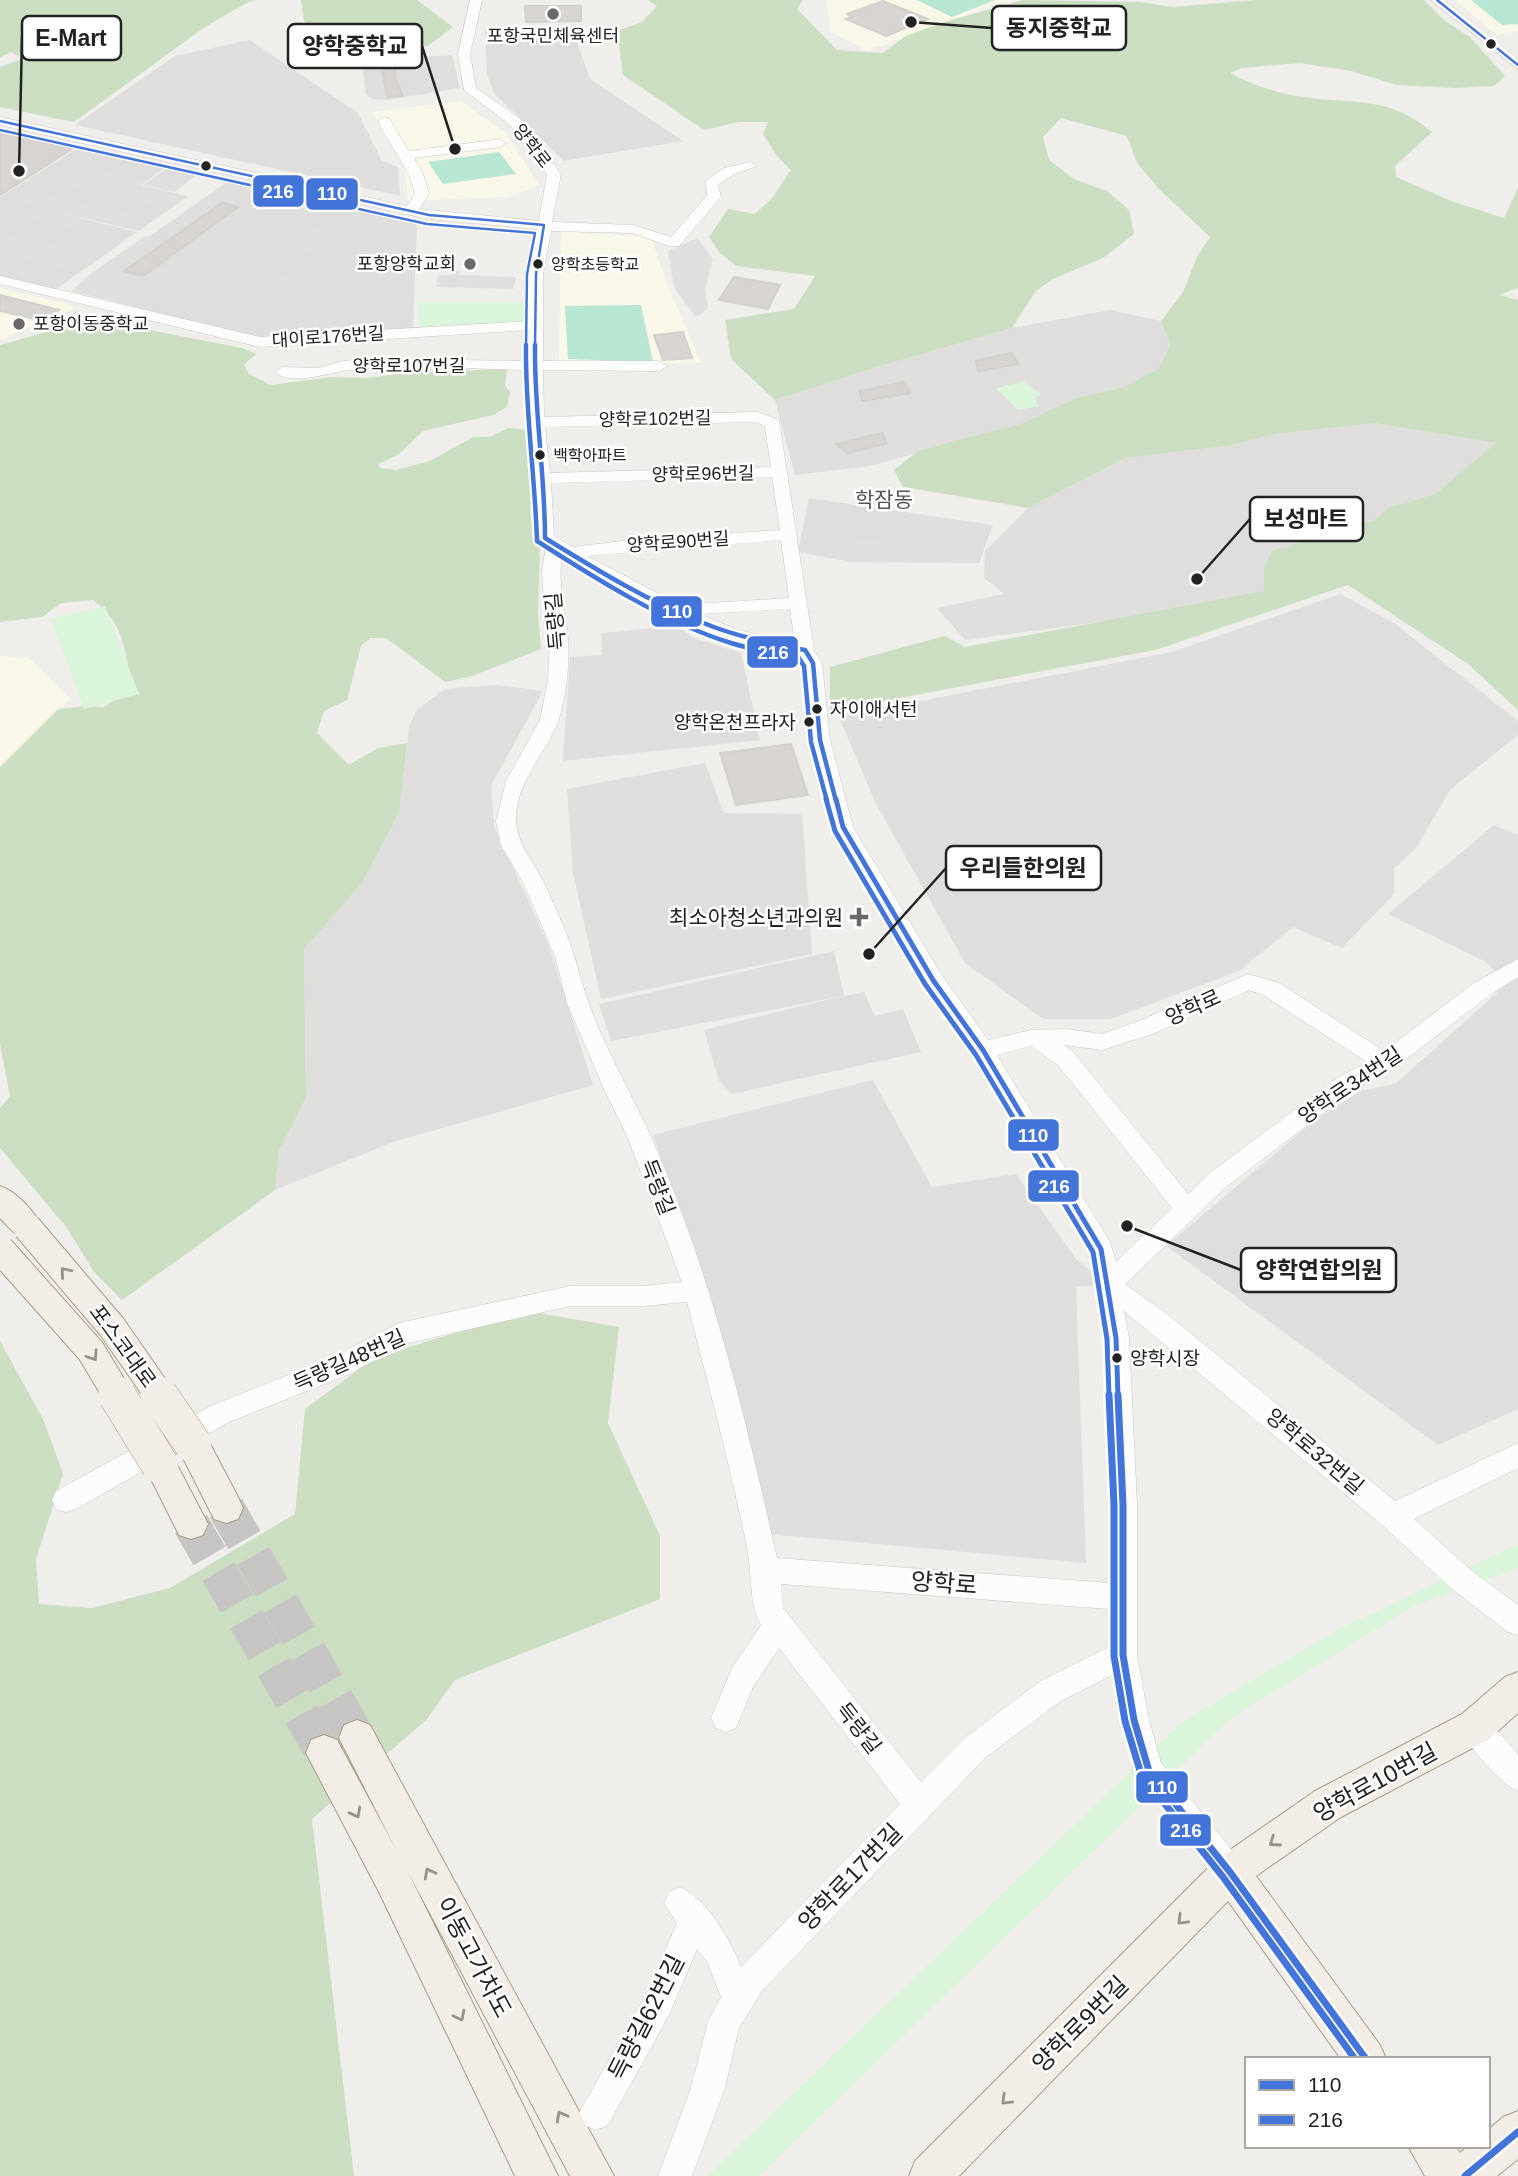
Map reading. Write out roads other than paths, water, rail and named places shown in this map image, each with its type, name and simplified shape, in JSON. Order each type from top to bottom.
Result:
[{"type":"main road","name":"포스코대로","points":[[0,1198],[112,1327],[193,1444],[226,1508]]},
{"type":"main road","name":"포스코대로","points":[[0,1249],[91,1351],[160,1465],[191,1524]]},
{"type":"main road","name":"양학로10번길","points":[[1230,1872],[1328,1804],[1475,1727],[1518,1689]]},
{"type":"main road","name":"이동고가차도","points":[[537,2176],[391,1880],[341,1745],[593,2176]]},
{"type":"main road","points":[[1230,1872],[1365,2057]]},
{"type":"main road","name":"양학로9번길","points":[[930,2176],[1230,1872]]},
{"type":"main road","points":[[1465,2176],[1518,2132]]},
{"type":"main road","points":[[1430,2148],[1451,2176]]},
{"type":"street","name":"양학로","points":[[476,0],[464,54],[470,90],[514,121],[554,174],[555,183],[544,225],[536,274],[535,422],[542,478],[545,538],[562,549]]},
{"type":"street","points":[[1437,0],[1518,65]]},
{"type":"street","points":[[0,121],[411,211],[544,225],[633,229],[674,243],[704,205],[714,197],[711,184],[729,171],[750,166]]},
{"type":"street","points":[[384,121],[389,134],[413,165],[422,194],[411,211]]},
{"type":"street","points":[[405,155],[500,143]]},
{"type":"street","name":"대이로176번길","points":[[0,280],[260,342],[537,325]]},
{"type":"street","name":"양학로107번길","points":[[283,372],[320,373],[343,366],[371,364],[659,366]]},
{"type":"street","name":"양학로102번길","points":[[535,422],[758,417],[773,423]]},
{"type":"street","name":"양학로96번길","points":[[773,423],[805,650]]},
{"type":"street","name":"양학로96번길","points":[[542,478],[780,472]]},
{"type":"street","name":"양학로90번길","points":[[562,549],[789,534]]},
{"type":"street","points":[[562,549],[700,622],[733,634],[805,650],[813,663],[820,740],[843,827],[933,980],[983,1050],[1101,1250],[1116,1338],[1122,1491],[1123,1655],[1134,1720],[1149,1771],[1230,1872]]},
{"type":"street","name":"득량길","points":[[562,549],[551,572],[554,617],[559,639],[557,680],[549,720],[516,781],[508,806],[506,821],[510,846],[532,880],[566,956],[578,1003],[614,1089],[640,1138],[696,1291],[747,1483],[766,1570],[769,1613],[920,1805]]},
{"type":"street","points":[[679,610],[798,603]]},
{"type":"street","name":"양학로34번길","points":[[1108,1285],[1218,1180],[1347,1083],[1385,1063],[1482,989],[1518,967]]},
{"type":"street","name":"양학로","points":[[983,1050],[1038,1038],[1068,1037],[1102,1042],[1147,1027],[1248,982],[1271,989],[1385,1063]]},
{"type":"street","points":[[1038,1038],[1067,1060],[1186,1208]]},
{"type":"street","name":"양학로32번길","points":[[1108,1285],[1157,1321],[1392,1516],[1462,1580],[1518,1622]]},
{"type":"street","name":"득량길48번길","points":[[66,1500],[220,1414],[338,1367],[399,1334],[570,1296],[643,1296],[696,1291]]},
{"type":"street","points":[[1392,1516],[1518,1455]]},
{"type":"street","name":"양학로","points":[[766,1570],[1121,1597]]},
{"type":"street","points":[[726,1718],[742,1678],[778,1625]]},
{"type":"street","name":"양학로17번길","points":[[675,2176],[708,2088],[724,2021],[751,1980],[977,1746],[1051,1691],[1123,1655]]},
{"type":"street","points":[[1475,1727],[1518,1776]]},
{"type":"street","name":"득량길62번길","points":[[596,2113],[657,2004],[687,1911],[719,1951],[737,1998]]},
{"type":"tunnel","points":[[226,1508],[357,1738]]},
{"type":"tunnel","points":[[191,1524],[324,1753]]},
{"type":"place","name":"포항국민체육센터","points":[[553,14]]},
{"type":"place","name":"동지중학교","points":[[911,22]]},
{"type":"place","name":"양학중학교","points":[[455,149]]},
{"type":"place","name":"E-Mart","points":[[19,171]]},
{"type":"place","name":"포항양학교회","points":[[470,264]]},
{"type":"place","name":"양학초등학교","points":[[538,264]]},
{"type":"place","name":"포항이동중학교","points":[[19,324]]},
{"type":"place","name":"백학아파트","points":[[540,455]]},
{"type":"place","name":"보성마트","points":[[1197,579]]},
{"type":"place","name":"자이애서턴","points":[[817,709]]},
{"type":"place","name":"양학온천프라자","points":[[809,722]]},
{"type":"place","name":"최소아청소년과의원","points":[[859,917]]},
{"type":"place","name":"우리들한의원","points":[[869,954]]},
{"type":"place","name":"양학연합의원","points":[[1127,1226]]},
{"type":"place","name":"양학시장","points":[[1117,1358]]},
{"type":"district","name":"학잠동","points":[[884,499]]}]
